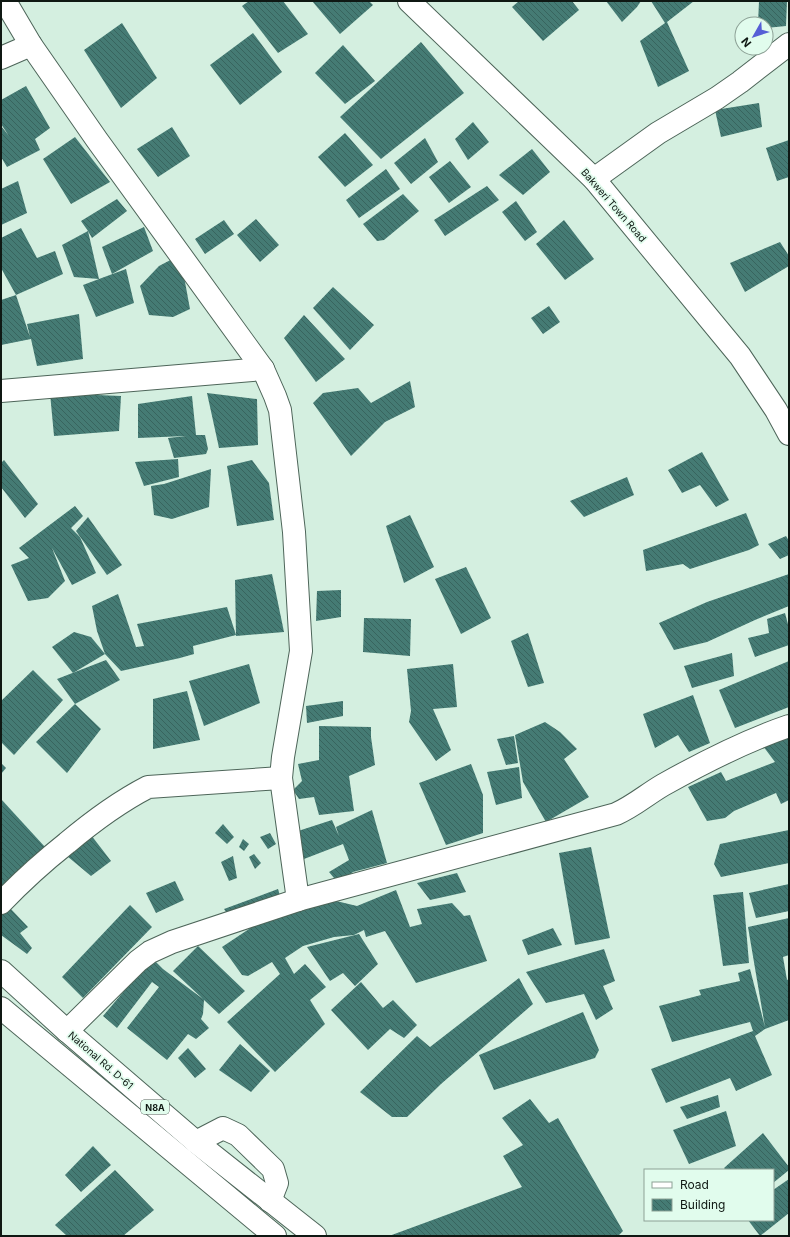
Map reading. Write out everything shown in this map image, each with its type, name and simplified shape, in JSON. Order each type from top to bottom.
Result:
[{"type":"main road","points":[[5,1],[31,45],[263,369],[280,410],[294,532],[301,651],[283,756],[281,778],[298,900]]},
{"type":"main road","name":"Bakweri Town Road","points":[[409,1],[594,179],[740,356],[776,410],[789,434]]},
{"type":"main road","points":[[594,179],[658,133],[740,82],[789,44]]},
{"type":"main road","points":[[1,58],[31,45]]},
{"type":"main road","points":[[1,391],[263,369]]},
{"type":"main road","points":[[67,1031],[138,962],[150,952],[172,942],[298,900],[616,814],[629,808],[662,786],[729,750],[789,726]]},
{"type":"main road","points":[[1,903],[21,881],[86,827],[131,795],[148,787],[281,778]]},
{"type":"main road","name":"National Rd. D-61","points":[[1,971],[67,1031],[196,1142],[315,1236]]},
{"type":"main road","name":"N8A","points":[[1,1008],[275,1236]]},
{"type":"main road","points":[[196,1142],[224,1128],[238,1135],[273,1169],[278,1183],[270,1201]]},
{"type":"building","points":[[249,1],[283,1],[308,34],[278,53],[242,6]]},
{"type":"building","points":[[312,1],[369,1],[373,5],[340,34]]},
{"type":"building","points":[[519,1],[572,1],[579,10],[543,41],[512,7]]},
{"type":"building","points":[[606,1],[641,1],[622,22]]},
{"type":"building","points":[[651,1],[694,1],[667,22],[689,71],[658,87],[640,41],[665,23]]},
{"type":"building","points":[[759,1],[787,1],[786,26],[774,27],[774,16],[758,16]]},
{"type":"building","points":[[122,23],[157,78],[121,108],[84,50]]},
{"type":"building","points":[[253,33],[282,72],[240,105],[210,65]]},
{"type":"building","points":[[421,42],[464,93],[381,159],[340,117]]},
{"type":"building","points":[[343,45],[375,81],[345,104],[315,73]]},
{"type":"building","points":[[26,86],[50,128],[35,139],[40,150],[7,167],[1,157],[1,126],[9,136],[1,124],[1,100]]},
{"type":"building","points":[[759,103],[762,127],[721,137],[715,110]]},
{"type":"building","points":[[473,122],[489,142],[468,160],[455,139]]},
{"type":"building","points":[[172,127],[190,156],[158,177],[137,149]]},
{"type":"building","points":[[345,133],[373,165],[345,187],[318,157]]},
{"type":"building","points":[[75,137],[110,182],[71,204],[43,159]]},
{"type":"building","points":[[425,138],[438,162],[411,184],[394,163]]},
{"type":"building","points":[[789,140],[789,177],[777,181],[766,148]]},
{"type":"building","points":[[532,149],[550,172],[523,195],[499,175]]},
{"type":"building","points":[[450,161],[471,187],[449,203],[429,177]]},
{"type":"building","points":[[386,169],[400,189],[359,218],[346,200]]},
{"type":"building","points":[[18,181],[27,213],[1,225],[1,189]]},
{"type":"building","points":[[487,186],[499,200],[445,236],[434,220]]},
{"type":"building","points":[[403,194],[419,211],[384,240],[377,241],[363,224]]},
{"type":"building","points":[[117,199],[127,211],[92,238],[81,221]]},
{"type":"building","points":[[516,201],[537,232],[525,241],[502,212]]},
{"type":"building","points":[[256,219],[279,245],[260,262],[237,235]]},
{"type":"building","points":[[224,220],[234,234],[205,254],[195,239]]},
{"type":"building","points":[[564,220],[594,259],[565,280],[536,244]]},
{"type":"building","points":[[144,227],[153,251],[112,274],[102,247]]},
{"type":"building","points":[[21,228],[37,258],[55,251],[63,274],[16,295],[1,268],[1,238]]},
{"type":"building","points":[[88,231],[99,279],[74,277],[62,245]]},
{"type":"building","points":[[780,242],[789,256],[789,266],[745,292],[730,263]]},
{"type":"building","points":[[180,255],[190,309],[173,317],[149,315],[140,286],[159,266]]},
{"type":"building","points":[[126,269],[134,303],[96,317],[83,285]]},
{"type":"building","points":[[333,287],[374,325],[350,350],[313,308]]},
{"type":"building","points":[[16,295],[30,337],[27,324],[79,314],[83,359],[37,366],[31,339],[1,345],[1,300]]},
{"type":"building","points":[[549,306],[560,322],[543,334],[531,318]]},
{"type":"building","points":[[304,315],[345,359],[316,382],[284,338]]},
{"type":"building","points":[[410,381],[415,407],[385,422],[351,456],[313,403],[323,393],[358,388],[371,403]]},
{"type":"building","points":[[50,393],[121,396],[119,431],[54,436]]},
{"type":"building","points":[[207,393],[257,399],[258,445],[219,448]]},
{"type":"building","points":[[192,396],[196,435],[205,435],[208,449],[206,454],[174,458],[168,438],[186,436],[138,438],[138,404]]},
{"type":"building","points":[[702,452],[729,500],[716,507],[700,485],[682,493],[668,470]]},
{"type":"building","points":[[178,459],[179,477],[144,486],[135,462]]},
{"type":"building","points":[[4,460],[38,504],[25,518],[1,487],[1,463]]},
{"type":"building","points":[[252,460],[269,483],[274,520],[237,526],[227,466]]},
{"type":"building","points":[[211,469],[209,507],[172,519],[154,515],[151,486],[164,484]]},
{"type":"building","points":[[627,477],[634,495],[584,517],[570,501]]},
{"type":"building","points":[[75,506],[83,516],[71,528],[80,537],[96,573],[72,585],[52,548],[65,581],[48,598],[28,601],[11,565],[29,558],[19,548]]},
{"type":"building","points":[[746,513],[759,545],[749,550],[690,569],[683,564],[646,571],[643,550]]},
{"type":"building","points":[[410,515],[434,567],[404,583],[386,526]]},
{"type":"building","points":[[88,517],[122,565],[107,575],[76,531]]},
{"type":"building","points":[[786,536],[789,541],[789,555],[780,559],[768,544]]},
{"type":"building","points":[[466,567],[491,618],[461,634],[435,579]]},
{"type":"building","points":[[272,574],[284,632],[236,636],[235,580]]},
{"type":"building","points":[[789,574],[789,606],[707,642],[674,650],[659,623],[707,602]]},
{"type":"building","points":[[341,590],[341,617],[316,621],[317,591]]},
{"type":"building","points":[[118,594],[136,647],[144,646],[137,624],[227,607],[236,635],[193,646],[194,654],[121,671],[105,654],[97,631],[92,606]]},
{"type":"building","points":[[785,613],[789,628],[789,645],[755,657],[748,638],[769,633],[767,619]]},
{"type":"building","points":[[364,618],[411,619],[410,656],[363,652]]},
{"type":"building","points":[[74,632],[91,637],[105,654],[73,673],[52,647]]},
{"type":"building","points":[[528,633],[544,683],[528,687],[511,641]]},
{"type":"building","points":[[732,653],[734,676],[692,688],[684,666]]},
{"type":"building","points":[[106,660],[120,680],[75,704],[57,679]]},
{"type":"building","points":[[789,661],[789,707],[735,728],[719,690]]},
{"type":"building","points":[[249,664],[260,703],[204,726],[189,681]]},
{"type":"building","points":[[453,664],[457,707],[433,709],[451,750],[436,761],[409,722],[411,711],[407,669]]},
{"type":"building","points":[[33,670],[63,700],[14,755],[1,742],[1,701]]},
{"type":"building","points":[[187,691],[200,740],[153,749],[153,699]]},
{"type":"building","points":[[693,695],[710,743],[689,752],[678,735],[655,748],[643,714]]},
{"type":"building","points":[[343,701],[343,716],[307,723],[306,706]]},
{"type":"building","points":[[75,704],[101,729],[67,773],[36,742]]},
{"type":"building","points":[[545,722],[560,732],[577,749],[564,759],[589,797],[546,822],[523,782],[515,735]]},
{"type":"building","points":[[319,726],[371,727],[375,765],[349,776],[354,811],[319,815],[314,797],[299,799],[293,790],[302,781],[298,764],[319,760]]},
{"type":"building","points":[[514,736],[518,763],[506,765],[497,739]]},
{"type":"building","points":[[789,736],[789,800],[781,804],[776,793],[734,811],[725,818],[707,821],[688,787],[721,772],[726,781],[775,762],[763,746]]},
{"type":"building","points":[[1,763],[6,768],[1,774]]},
{"type":"building","points":[[471,764],[483,795],[483,833],[446,845],[419,783]]},
{"type":"building","points":[[519,767],[522,798],[496,805],[487,772]]},
{"type":"building","points":[[1,799],[45,847],[1,894]]},
{"type":"building","points":[[372,810],[387,863],[353,872],[339,884],[329,872],[349,860],[343,844],[304,859],[295,832],[332,820],[339,836],[336,827]]},
{"type":"building","points":[[223,824],[234,837],[227,844],[215,833]]},
{"type":"building","points":[[789,830],[789,863],[721,877],[714,864],[720,844]]},
{"type":"building","points":[[270,833],[276,844],[268,849],[260,837]]},
{"type":"building","points":[[91,835],[111,861],[91,876],[67,856]]},
{"type":"building","points":[[243,839],[249,844],[244,851],[239,847]]},
{"type":"building","points":[[591,847],[610,938],[575,945],[559,853]]},
{"type":"building","points":[[254,854],[261,863],[255,869],[249,857]]},
{"type":"building","points":[[233,856],[237,878],[229,881],[221,862]]},
{"type":"building","points":[[457,873],[466,892],[430,900],[417,883]]},
{"type":"building","points":[[175,881],[184,900],[156,913],[146,893]]},
{"type":"building","points":[[789,884],[789,911],[756,918],[749,893]]},
{"type":"building","points":[[278,889],[281,899],[233,922],[224,909]]},
{"type":"building","points":[[396,890],[410,927],[422,924],[417,909],[452,903],[464,916],[470,915],[487,961],[416,983],[385,931],[366,937],[364,930],[354,935],[334,937],[303,946],[285,958],[294,974],[305,964],[326,987],[310,1000],[325,1024],[275,1072],[227,1022],[280,974],[272,962],[248,976],[242,975],[222,947],[252,927],[332,900],[357,906]]},
{"type":"building","points":[[743,892],[749,963],[723,966],[713,895]]},
{"type":"building","points":[[130,905],[152,927],[83,998],[62,977]]},
{"type":"building","points":[[9,907],[28,927],[20,933],[32,948],[27,954],[1,935],[1,915]]},
{"type":"building","points":[[789,918],[789,955],[783,957],[787,980],[789,979],[789,1020],[765,1029],[755,1036],[772,1075],[736,1091],[730,1078],[666,1103],[651,1069],[753,1031],[750,1022],[672,1042],[659,1006],[701,995],[699,990],[740,981],[738,973],[750,969],[765,1027],[748,927]]},
{"type":"building","points":[[553,928],[562,945],[528,955],[522,940]]},
{"type":"building","points":[[359,934],[378,964],[355,986],[343,973],[330,981],[307,947]]},
{"type":"building","points":[[198,946],[245,991],[219,1014],[204,1000],[201,1019],[209,1028],[196,1039],[188,1034],[167,1060],[127,1028],[159,987],[152,982],[117,1028],[103,1016],[152,958],[163,969],[203,999],[173,971]]},
{"type":"building","points":[[604,949],[615,981],[603,986],[613,1009],[596,1020],[584,994],[546,1003],[526,972]]},
{"type":"building","points":[[519,978],[533,1004],[441,1084],[407,1117],[392,1117],[360,1092],[417,1036],[430,1047]]},
{"type":"building","points":[[361,982],[383,1008],[393,1000],[417,1025],[404,1038],[390,1029],[368,1050],[331,1010]]},
{"type":"building","points":[[583,1012],[599,1050],[595,1058],[494,1090],[479,1055]]},
{"type":"building","points":[[240,1044],[270,1071],[251,1092],[219,1070]]},
{"type":"building","points":[[188,1048],[206,1069],[195,1078],[178,1058]]},
{"type":"building","points":[[718,1095],[720,1107],[687,1119],[680,1107]]},
{"type":"building","points":[[530,1099],[549,1123],[558,1118],[623,1231],[618,1236],[389,1236],[522,1187],[503,1156],[523,1145],[502,1118]]},
{"type":"building","points":[[726,1111],[736,1146],[689,1164],[673,1130]]},
{"type":"building","points":[[763,1133],[789,1167],[789,1170],[774,1182],[774,1169],[724,1168]]},
{"type":"building","points":[[93,1146],[111,1165],[81,1192],[65,1175]]},
{"type":"building","points":[[115,1170],[154,1210],[123,1236],[67,1236],[55,1225]]},
{"type":"building","points":[[789,1179],[789,1213],[760,1236],[749,1221],[774,1221],[774,1189]]}]
